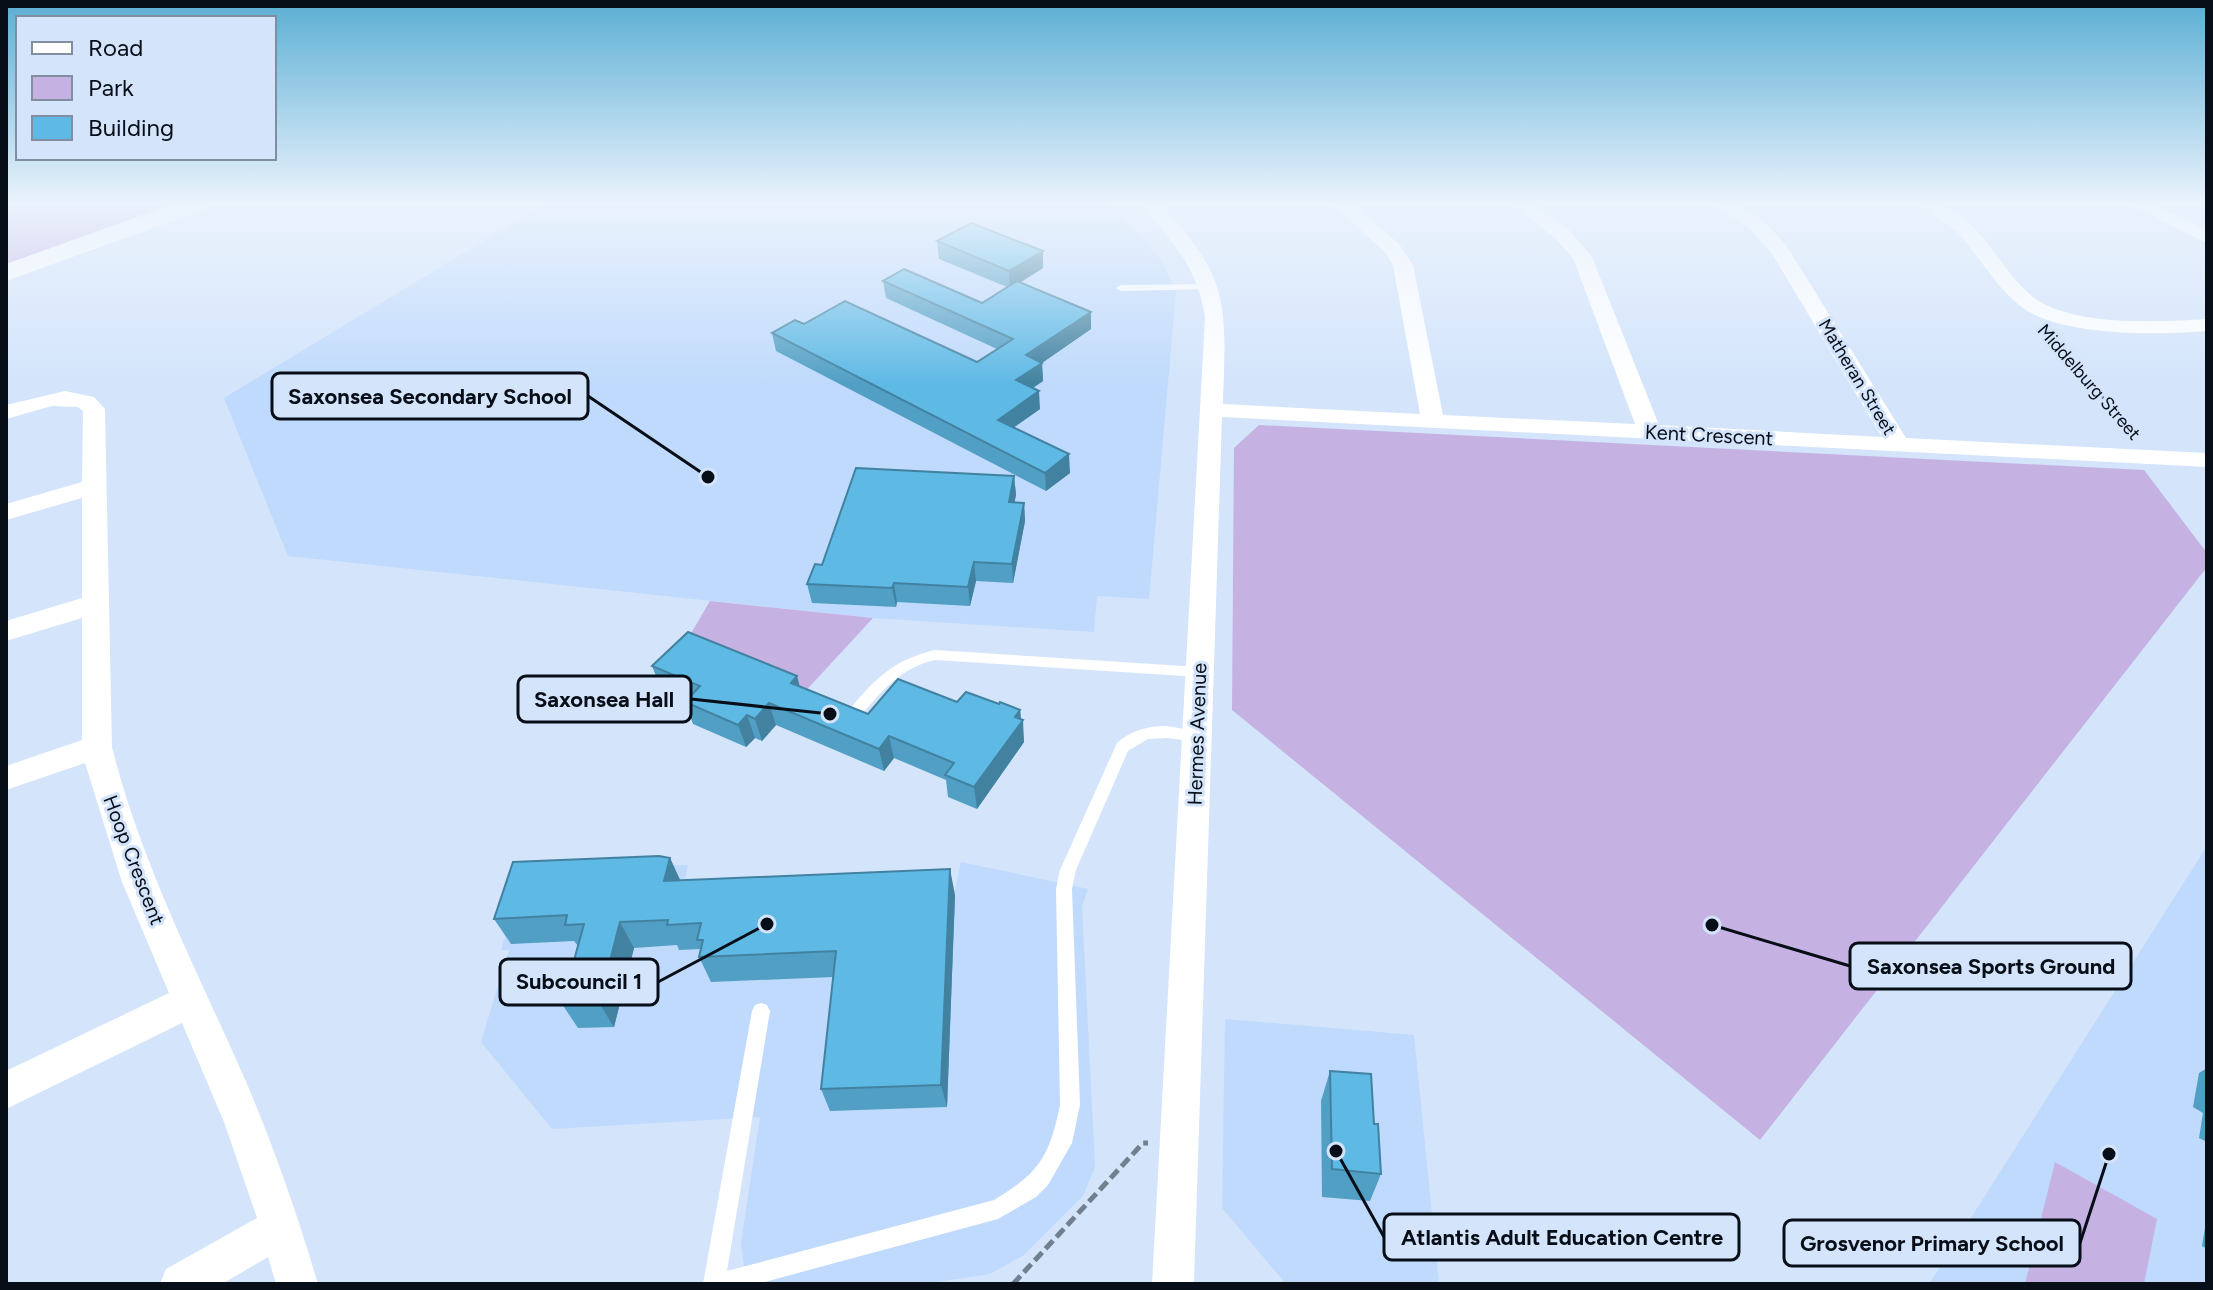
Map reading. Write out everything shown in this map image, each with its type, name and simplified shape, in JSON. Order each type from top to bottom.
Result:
[{"type":"main road","points":[[6,273],[30,264]]},
{"type":"street","name":"Hermes Avenue","points":[[1173,1284],[1215,317],[1210,287],[1199,264]]},
{"type":"street","points":[[1402,264],[1433,421]]},
{"type":"street","points":[[1585,264],[1650,432]]},
{"type":"street","name":"Matheran Street","points":[[1788,264],[1898,444]]},
{"type":"street","name":"Middelburg Street","points":[[1994,264],[2026,301],[2040,310],[2088,323],[2207,325]]},
{"type":"street","name":"Hoop Crescent","points":[[6,412],[64,399],[89,402],[94,409],[97,747],[104,782],[128,854],[234,1097],[281,1227],[297,1284]]},
{"type":"street","name":"Kent Crescent","points":[[1211,410],[2207,460]]},
{"type":"street","points":[[6,512],[94,487]]},
{"type":"street","points":[[6,631],[95,604]]},
{"type":"street","points":[[6,778],[97,747]]},
{"type":"street","points":[[6,1090],[191,1001]]},
{"type":"street","points":[[181,1284],[281,1227]]},
{"type":"lane","points":[[1121,288],[1210,287]]},
{"type":"lane","points":[[850,719],[889,673],[912,660],[935,655],[1199,672]]},
{"type":"lane","points":[[761,1011],[716,1284],[998,1209],[1029,1190],[1041,1178],[1062,1143],[1070,1105],[1063,909],[1068,870],[1122,747],[1129,739],[1150,731],[1197,736]]},
{"type":"path","name":"Middelburg Street","points":[[2040,310],[2030,315],[2155,457]]},
{"type":"path","points":[[1013,1284],[1143,1143],[1179,1146]]},
{"type":"shaded area","points":[[445,264],[1163,264],[1176,291],[1149,599],[1097,596],[1094,632],[873,618],[288,556],[224,398]]},
{"type":"shaded area","points":[[2207,846],[2207,1284],[1929,1284]]},
{"type":"shaded area","points":[[961,862],[1088,889],[1082,907],[1095,1167],[1083,1196],[1024,1255],[990,1274],[923,1284],[746,1284],[741,1243],[760,1117],[552,1129],[481,1042],[509,950],[501,950],[525,871],[688,865],[679,906],[954,895]]},
{"type":"shaded area","points":[[1225,1019],[1414,1035],[1439,1284],[1286,1284],[1222,1208]]},
{"type":"green space","points":[[1259,425],[2144,470],[2207,553],[2207,567],[1760,1140],[1232,710],[1234,448]]},
{"type":"green space","points":[[710,601],[873,618],[800,697],[683,647]]},
{"type":"green space","points":[[2055,1162],[2157,1219],[2144,1284],[2025,1284]]},
{"type":"building","points":[[993,264],[1021,264],[1009,271]]},
{"type":"building","points":[[904,269],[982,303],[1017,281],[1091,312],[1026,355],[1042,363],[1016,380],[1039,391],[998,420],[1069,454],[1045,473],[772,333],[795,320],[804,324],[845,301],[977,362],[1013,339],[883,281]]},
{"type":"building","points":[[856,468],[1014,476],[1009,502],[1024,503],[1012,564],[974,562],[968,587],[894,583],[892,588],[807,584],[815,564],[822,565]]},
{"type":"building","points":[[688,632],[797,676],[791,683],[868,714],[898,679],[957,702],[966,692],[1000,702],[1020,710],[1015,717],[1023,720],[974,787],[945,775],[954,763],[889,736],[879,749],[769,703],[755,719],[747,715],[738,725],[685,702],[700,686],[652,666]]},
{"type":"building","points":[[670,858],[664,881],[950,869],[941,1085],[821,1089],[836,951],[699,957],[703,940],[697,940],[701,923],[667,925],[668,920],[620,922],[599,1003],[562,1004],[584,924],[565,925],[567,915],[494,919],[513,862]]},
{"type":"building","points":[[1330,1071],[1371,1074],[1381,1174],[1332,1169]]},
{"type":"place","name":"Saxonsea Secondary School","points":[[708,477]]},
{"type":"place","name":"Saxonsea Hall","points":[[830,714]]},
{"type":"place","name":"Subcouncil 1","points":[[767,924]]},
{"type":"place","name":"Saxonsea Sports Ground","points":[[1712,925]]},
{"type":"place","name":"Atlantis Adult Education Centre","points":[[1336,1151]]},
{"type":"place","name":"Grosvenor Primary School","points":[[2109,1154]]}]
